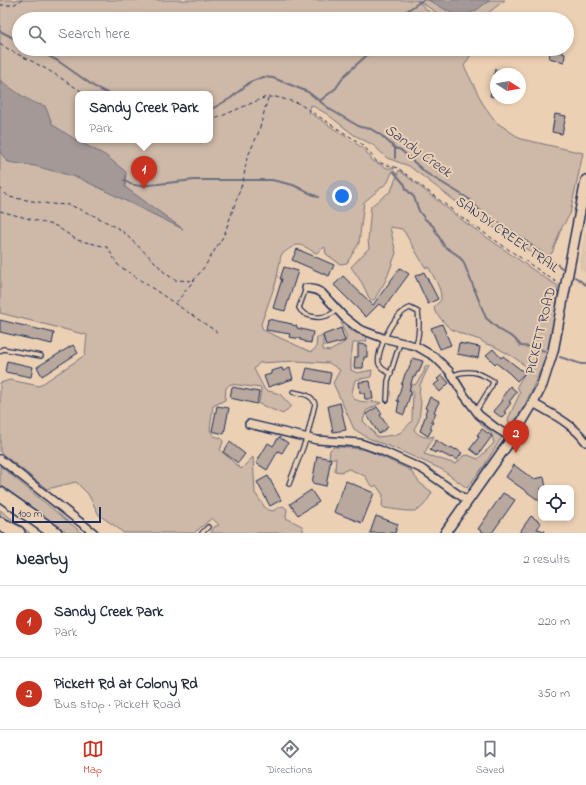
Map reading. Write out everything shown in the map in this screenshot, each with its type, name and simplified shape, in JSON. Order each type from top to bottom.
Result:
[{"type":"highway","points":[[0,494],[55,533]]},
{"type":"highway","points":[[0,505],[45,533]]},
{"type":"highway","points":[[0,524],[18,533]]},
{"type":"street","name":"PICKETT ROAD","points":[[444,533],[512,438],[542,385],[551,361],[586,180]]},
{"type":"street","points":[[306,288],[322,293],[344,317],[367,333],[416,346],[435,357],[453,375],[464,395],[476,411],[496,428],[512,438]]},
{"type":"street","points":[[533,403],[567,423],[578,432],[586,442]]},
{"type":"street","points":[[249,424],[317,440],[360,443],[380,450],[422,469],[468,501]]},
{"type":"street","points":[[0,459],[94,533]]},
{"type":"lane","points":[[306,288],[299,308],[301,312],[310,316],[321,317],[327,316],[338,310]]},
{"type":"lane","points":[[391,374],[381,368],[378,363],[384,338],[394,320],[404,310],[410,308],[418,312],[419,334],[416,346]]},
{"type":"lane","points":[[387,400],[388,381],[401,342]]},
{"type":"lane","points":[[1,349],[41,356]]},
{"type":"lane","points":[[453,375],[463,372],[474,372],[493,381],[476,411]]},
{"type":"lane","points":[[289,484],[307,437],[315,404],[310,396],[293,392]]},
{"type":"lane","points":[[202,533],[208,527]]},
{"type":"path","points":[[0,5],[13,5],[22,0]]},
{"type":"path","points":[[0,43],[12,53]]},
{"type":"path","points":[[22,56],[43,67],[81,91]]},
{"type":"path","points":[[175,304],[206,266],[224,235],[243,181],[247,158],[258,134],[268,97]]},
{"type":"path","name":"SANDY CREEK TRAIL","points":[[213,119],[268,97],[298,103],[363,145],[377,162],[398,168],[464,219],[549,278],[566,288]]},
{"type":"path","points":[[0,188],[9,197],[50,204],[70,205],[97,217],[121,230],[156,263],[164,273],[175,280],[195,281]]},
{"type":"path","points":[[0,211],[56,226],[77,240],[107,247],[118,265],[217,332]]},
{"type":"shaded area","points":[[0,0],[416,0],[429,12],[12,12],[12,56],[470,56],[464,66],[483,104],[496,122],[521,139],[583,153],[570,214],[561,229],[552,253],[543,261],[508,236],[475,216],[409,166],[387,158],[373,145],[354,135],[327,114],[311,105],[309,113],[364,149],[373,161],[387,168],[394,168],[388,182],[364,202],[359,243],[347,263],[340,264],[326,254],[325,247],[316,253],[301,245],[298,245],[281,255],[276,282],[261,324],[263,330],[311,352],[316,348],[317,337],[323,336],[323,350],[330,351],[345,342],[347,337],[342,327],[341,319],[347,323],[350,330],[366,336],[367,341],[353,343],[351,370],[357,373],[372,370],[371,377],[355,380],[352,393],[354,399],[358,401],[381,403],[366,411],[363,421],[377,437],[397,434],[404,430],[412,421],[413,391],[404,389],[401,383],[404,382],[415,385],[424,372],[425,366],[429,366],[420,385],[419,396],[421,402],[419,420],[414,429],[422,436],[434,436],[424,454],[456,464],[463,456],[468,455],[478,459],[494,443],[491,432],[480,424],[482,422],[502,437],[484,466],[467,488],[441,469],[368,438],[354,429],[333,383],[340,370],[329,363],[296,361],[259,363],[254,369],[265,390],[280,394],[291,406],[283,414],[259,404],[261,388],[230,384],[226,388],[225,400],[213,406],[210,430],[214,436],[221,438],[223,442],[220,450],[241,469],[253,457],[255,493],[266,509],[272,511],[283,506],[287,509],[286,518],[302,526],[304,533],[211,533],[214,527],[219,525],[212,518],[194,533],[123,533],[99,515],[88,494],[76,482],[47,489],[0,452],[0,383],[10,380],[39,386],[85,355],[87,335],[0,313]]},
{"type":"shaded area","points":[[417,0],[488,2],[490,0],[505,0],[489,12],[436,12]]},
{"type":"shaded area","points":[[428,0],[490,0],[473,12],[450,12]]},
{"type":"shaded area","points":[[0,80],[32,102],[45,106],[53,125],[75,139],[75,143],[82,143],[105,155],[126,172],[125,187],[183,229],[79,178],[35,166],[8,162],[0,152]]},
{"type":"shaded area","points":[[399,170],[462,220],[558,286],[555,316],[545,360],[525,405],[513,423],[509,423],[508,419],[520,393],[517,386],[528,368],[515,358],[494,346],[449,328],[435,312],[434,307],[441,300],[437,284],[429,268],[425,267],[402,229],[390,227],[396,253],[386,280],[374,300],[370,300],[362,283],[351,267],[369,248],[368,240],[371,206],[391,191]]},
{"type":"shaded area","points":[[586,228],[586,273],[579,268]]},
{"type":"shaded area","points":[[333,447],[367,450],[410,470],[420,483],[432,492],[428,500],[420,509],[415,511],[385,508],[382,506],[383,495],[376,485],[374,487],[370,484],[365,476],[349,469],[341,472],[335,471],[336,458],[329,458],[330,450]]},
{"type":"shaded area","points":[[0,466],[82,533],[68,533],[0,485]]},
{"type":"shaded area","points":[[0,510],[30,533],[26,533],[0,519]]},
{"type":"building","points":[[549,56],[565,56],[564,62],[549,58]]},
{"type":"building","points":[[555,114],[566,116],[562,134],[552,132]]},
{"type":"building","points":[[297,249],[334,265],[329,276],[292,260]]},
{"type":"building","points":[[284,267],[298,271],[285,311],[273,308]]},
{"type":"building","points":[[400,268],[409,274],[384,308],[379,304],[366,317],[334,285],[343,276],[373,305]]},
{"type":"building","points":[[424,272],[438,299],[428,304],[415,276]]},
{"type":"building","points":[[268,319],[292,324],[297,326],[297,328],[313,332],[311,343],[300,340],[301,339],[289,337],[290,334],[266,330]]},
{"type":"building","points":[[0,320],[54,333],[52,344],[0,332]]},
{"type":"building","points":[[442,324],[451,345],[440,349],[431,328]]},
{"type":"building","points":[[341,328],[345,341],[326,346],[323,335]]},
{"type":"building","points":[[459,343],[480,347],[478,358],[457,354]]},
{"type":"building","points":[[358,344],[367,345],[367,357],[364,357],[363,368],[354,368],[355,357],[358,357]]},
{"type":"building","points":[[73,345],[78,353],[42,376],[37,367]]},
{"type":"building","points":[[493,349],[501,358],[503,356],[525,373],[517,381],[486,355]]},
{"type":"building","points":[[412,358],[423,361],[419,372],[417,372],[415,377],[413,376],[409,391],[411,392],[404,415],[397,412],[399,401],[397,401],[405,374],[409,369]]},
{"type":"building","points":[[7,361],[33,367],[31,377],[5,372]]},
{"type":"building","points":[[282,368],[283,371],[290,368],[293,379],[268,387],[264,376],[271,374],[271,371]]},
{"type":"building","points":[[307,368],[331,373],[329,384],[304,379]]},
{"type":"building","points":[[442,375],[449,383],[440,392],[434,385],[439,381],[437,379]]},
{"type":"building","points":[[370,381],[373,399],[365,399],[364,393],[360,393],[359,382]]},
{"type":"building","points":[[510,386],[517,392],[509,402],[511,403],[504,412],[506,413],[502,418],[493,411],[501,402]]},
{"type":"building","points":[[232,387],[259,392],[257,404],[230,398]]},
{"type":"building","points":[[430,397],[439,402],[434,412],[436,413],[431,421],[433,422],[430,428],[432,429],[428,436],[420,431],[426,414],[427,409],[425,408]]},
{"type":"building","points":[[340,403],[346,430],[333,432],[328,406]]},
{"type":"building","points":[[217,406],[229,408],[224,434],[212,431]]},
{"type":"building","points":[[377,407],[382,414],[380,415],[388,427],[379,434],[366,414]]},
{"type":"building","points":[[482,429],[492,436],[478,455],[470,449],[479,437],[477,435]]},
{"type":"building","points":[[279,437],[288,443],[282,453],[278,451],[267,470],[256,463],[268,443],[273,446]]},
{"type":"building","points":[[436,440],[445,446],[456,449],[462,453],[457,460],[436,451],[435,453],[430,450]]},
{"type":"building","points":[[230,442],[245,454],[238,463],[223,452]]},
{"type":"building","points":[[317,456],[331,459],[326,486],[312,483]]},
{"type":"building","points":[[514,465],[533,479],[544,477],[545,485],[538,485],[538,500],[506,477]]},
{"type":"building","points":[[268,476],[281,500],[270,506],[257,482]]},
{"type":"building","points":[[346,481],[374,493],[362,523],[334,512]]},
{"type":"building","points":[[311,490],[319,502],[298,515],[290,504]]},
{"type":"building","points":[[503,493],[515,500],[492,533],[485,533],[478,529]]},
{"type":"building","points":[[376,516],[398,524],[395,533],[370,533]]},
{"type":"building","points":[[531,516],[541,523],[537,529],[545,531],[544,533],[519,533]]},
{"type":"waterway","points":[[405,12],[423,0]]},
{"type":"waterway","name":"Sandy Creek","points":[[0,31],[12,37]]},
{"type":"waterway","name":"Sandy Creek","points":[[48,56],[103,91]]},
{"type":"waterway","points":[[321,100],[336,88],[345,75],[366,56]]},
{"type":"waterway","name":"Sandy Creek","points":[[213,108],[231,98],[250,82],[263,77],[273,78],[308,92],[331,110],[360,127],[371,129],[382,136],[395,148],[401,150],[426,173],[469,199],[484,215],[494,219],[509,229],[562,268]]},
{"type":"waterway","points":[[395,148],[395,158]]},
{"type":"waterway","points":[[394,172],[405,185],[406,189],[414,197],[419,211],[433,226],[444,246],[463,261],[486,318],[500,330],[514,338],[521,346],[534,347],[547,352]]},
{"type":"waterway","points":[[124,180],[130,184],[140,186],[194,180],[272,180],[293,185],[318,197]]},
{"type":"waterway","name":"Sandy Creek","points":[[575,277],[586,285]]},
{"type":"waterway","points":[[560,357],[581,364],[586,364]]},
{"type":"place","name":"Sandy Creek Park","points":[[144,189]]},
{"type":"place","name":"Pickett Rd at Colony Rd","points":[[516,453]]}]
